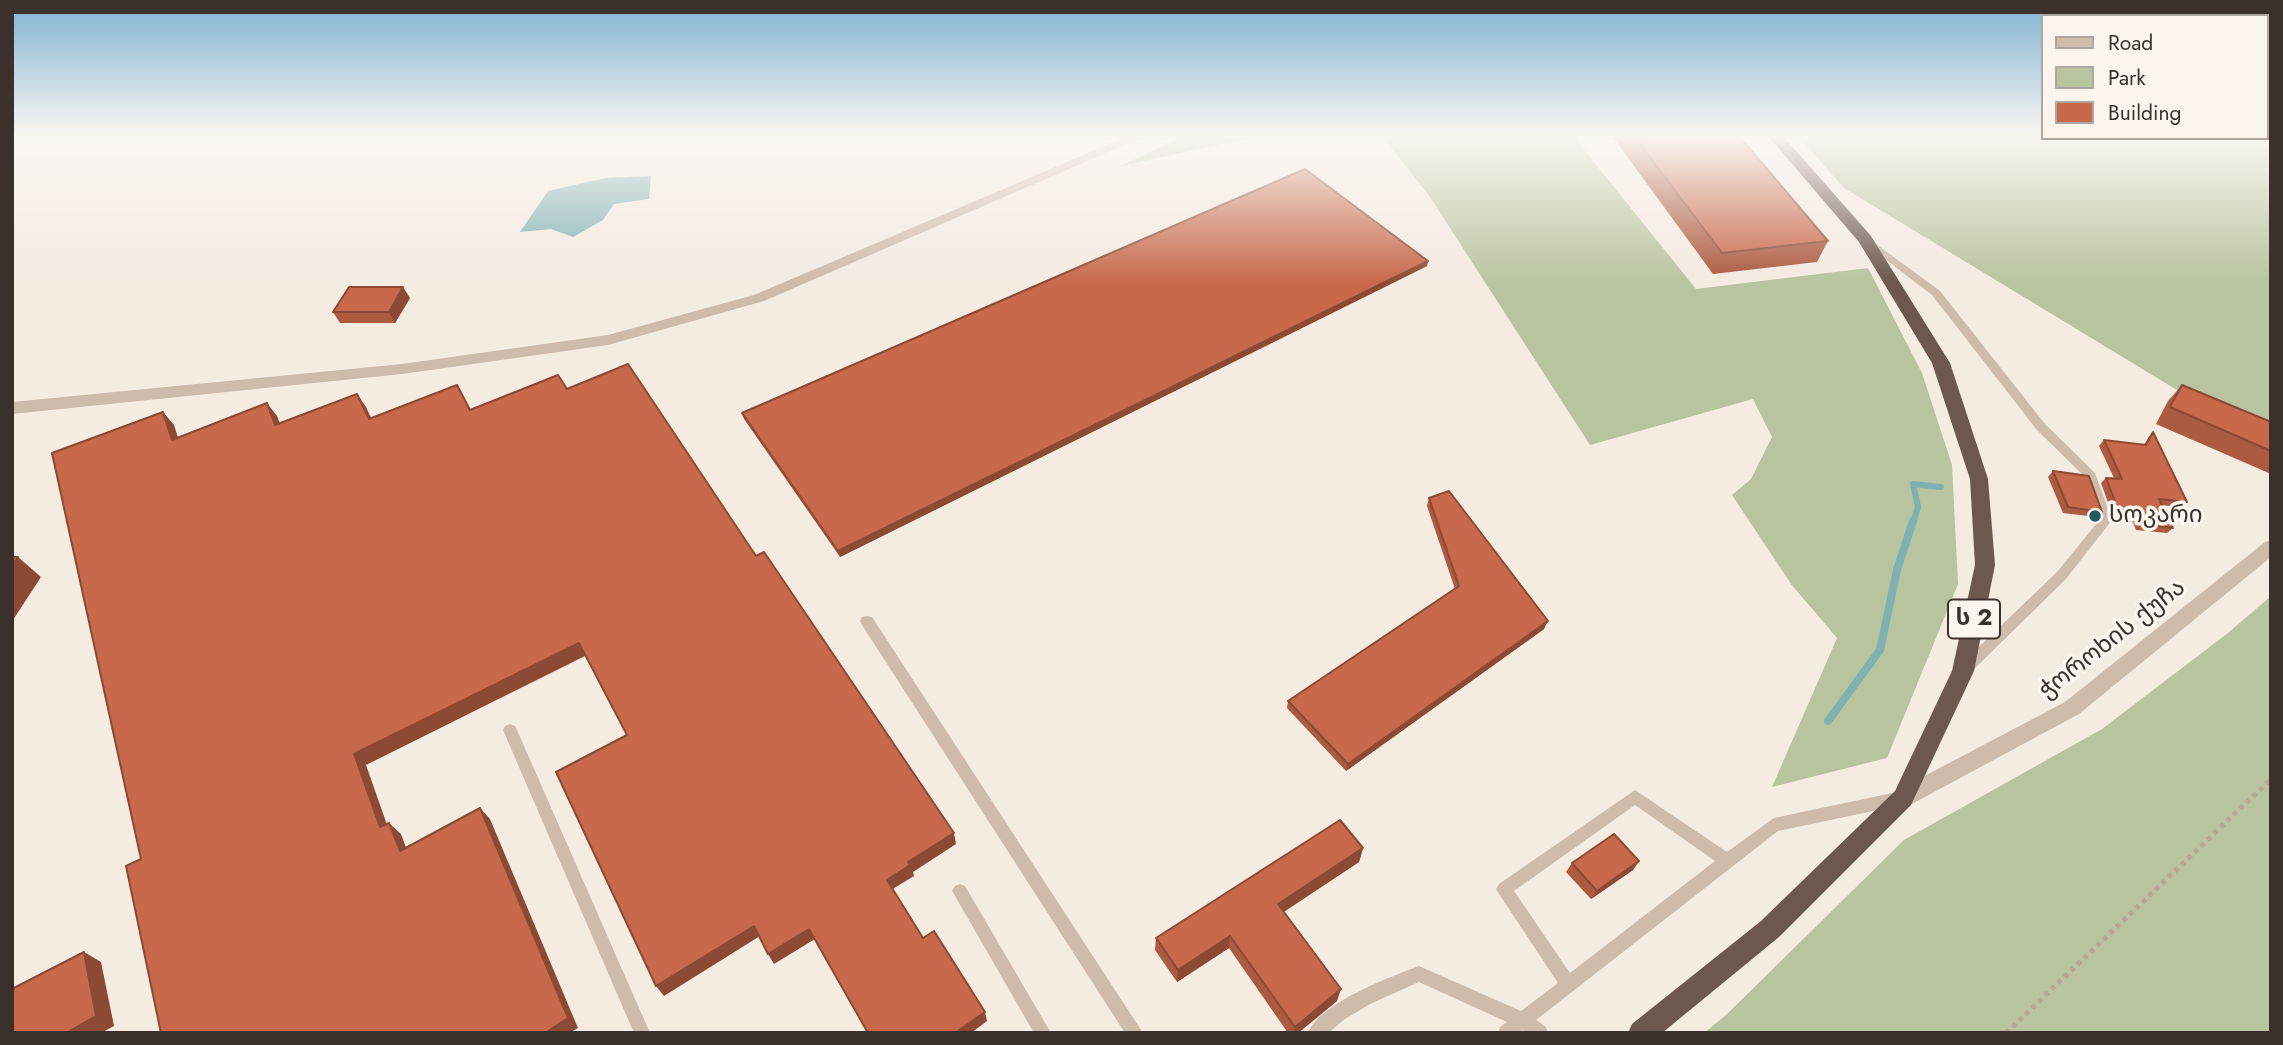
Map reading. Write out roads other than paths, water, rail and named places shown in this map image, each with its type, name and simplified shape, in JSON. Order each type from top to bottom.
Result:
[{"type":"highway","name":"ს 2","points":[[1641,1033],[1770,929],[1903,798],[1963,671],[1985,565],[1979,479],[1941,363],[1865,239],[1818,185]]},
{"type":"street","points":[[12,408],[402,369],[608,340],[758,298],[1024,185]]},
{"type":"street","name":"ჭოროხის ქუჩა","points":[[1903,798],[2072,708],[2271,547]]},
{"type":"lane","points":[[1865,239],[1936,293],[2041,427],[2091,476],[2106,520],[2062,575],[1963,671]]},
{"type":"lane","points":[[867,621],[1135,1033]]},
{"type":"lane","points":[[510,730],[642,1033]]},
{"type":"lane","points":[[1569,985],[1504,889],[1635,797],[1727,861]]},
{"type":"lane","points":[[1506,1033],[1774,825],[1903,798]]},
{"type":"lane","points":[[960,891],[1043,1033]]},
{"type":"lane","points":[[1316,1033],[1330,1018],[1370,993],[1419,974],[1524,1021],[1540,1033]]},
{"type":"water","points":[[575,185],[650,185],[649,199],[614,204],[603,220],[573,237],[551,229],[520,232],[548,191]]},
{"type":"waterway","points":[[1913,523],[1918,507],[1913,484],[1941,487]]},
{"type":"waterway","points":[[1828,721],[1880,650],[1897,570],[1913,521]]},
{"type":"place","name":"სოკარი","points":[[2095,516]]}]
